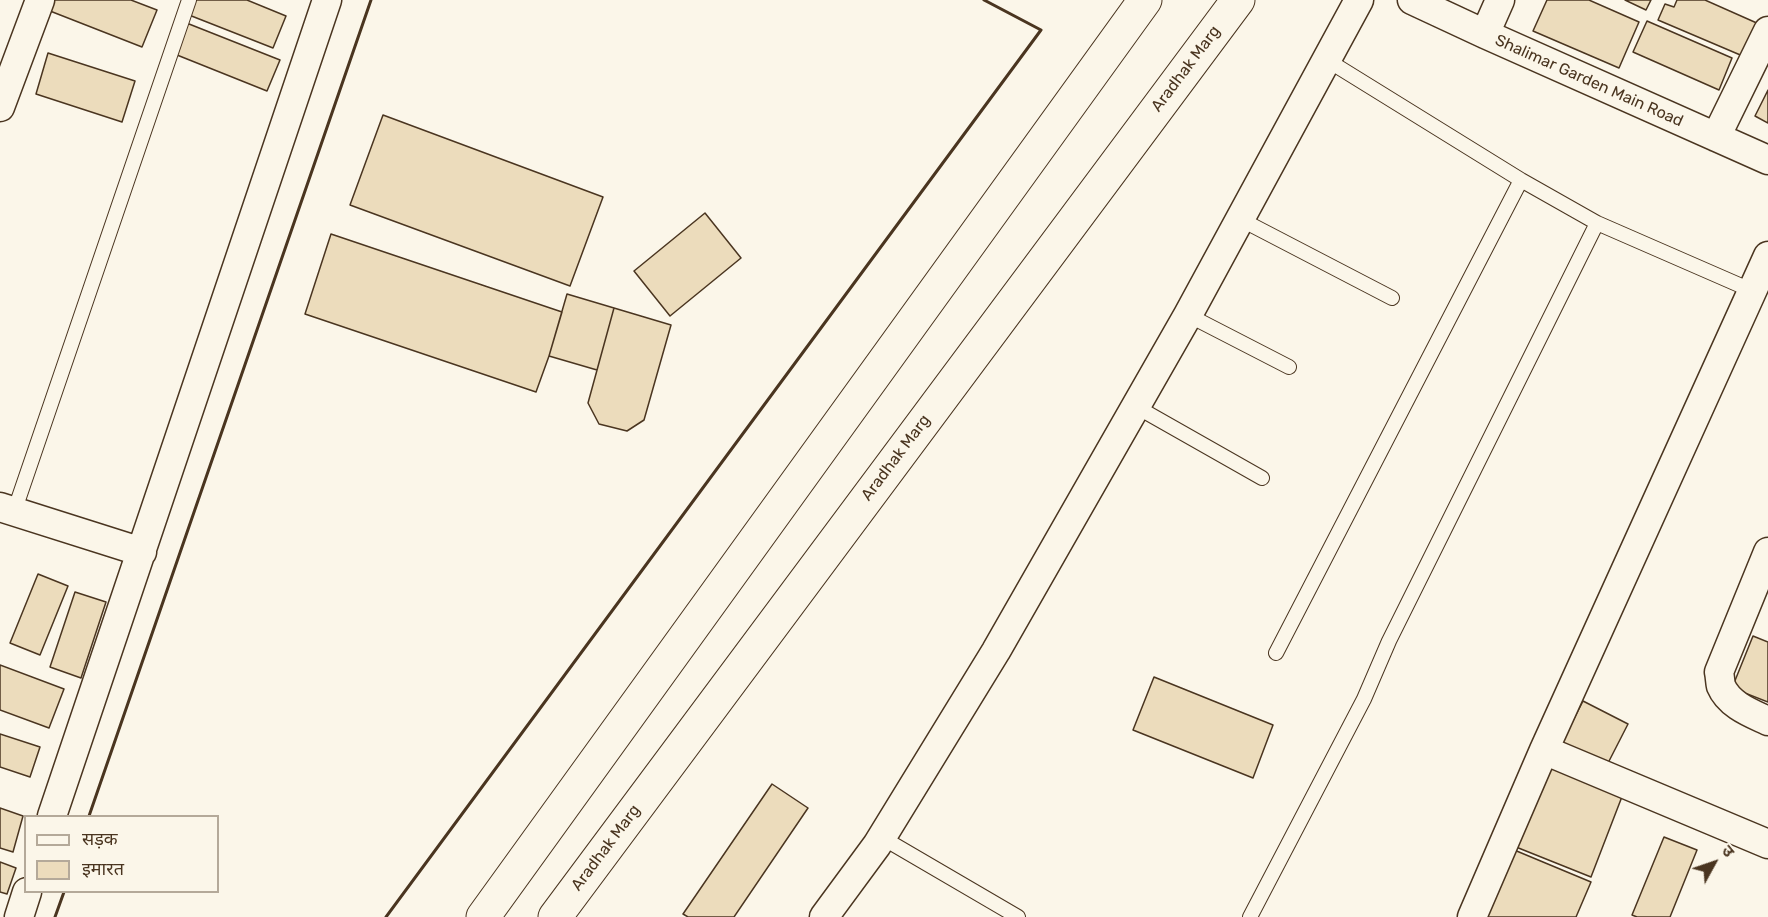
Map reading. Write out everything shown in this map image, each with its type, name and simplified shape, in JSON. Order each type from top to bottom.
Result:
[{"type":"main road","points":[[483,917],[1144,0]]},
{"type":"main road","name":"Aradhak Marg","points":[[555,917],[1238,0]]},
{"type":"street","points":[[52,815],[327,0]]},
{"type":"street","points":[[824,917],[881,837],[996,651],[1188,315],[1359,0]]},
{"type":"street","name":"Shalimar Garden Main Road","points":[[1412,0],[1768,160]]},
{"type":"street","points":[[1485,34],[1500,0]]},
{"type":"street","points":[[0,107],[31,2]]},
{"type":"street","points":[[1716,137],[1768,31]]},
{"type":"street","points":[[1472,917],[1544,750],[1760,296],[1768,256]]},
{"type":"street","points":[[7,510],[142,552]]},
{"type":"street","points":[[1767,559],[1719,672],[1721,686],[1741,708],[1768,721]]},
{"type":"street","points":[[1544,750],[1768,844]]},
{"type":"street","points":[[19,917],[26,893]]},
{"type":"lane","points":[[7,510],[189,0]]},
{"type":"lane","points":[[1327,60],[1521,180],[1597,223],[1760,296]]},
{"type":"lane","points":[[1276,653],[1521,180]]},
{"type":"lane","points":[[1240,219],[1392,298]]},
{"type":"lane","points":[[1250,917],[1364,699],[1389,641],[1597,223]]},
{"type":"lane","points":[[1188,315],[1289,368]]},
{"type":"lane","points":[[1135,406],[1262,478]]},
{"type":"lane","points":[[881,837],[1018,917]]},
{"type":"building","points":[[54,0],[131,0],[157,10],[142,47],[50,11]]},
{"type":"building","points":[[195,0],[247,0],[286,16],[273,48],[189,15]]},
{"type":"building","points":[[1547,0],[1589,0],[1639,22],[1619,68],[1533,31]]},
{"type":"building","points":[[1625,0],[1651,0],[1646,10]]},
{"type":"building","points":[[1677,0],[1705,0],[1759,24],[1745,57],[1658,20],[1665,4],[1674,7]]},
{"type":"building","points":[[1647,21],[1732,58],[1719,90],[1633,52]]},
{"type":"building","points":[[184,22],[280,60],[267,91],[172,53]]},
{"type":"building","points":[[48,53],[135,81],[122,122],[36,94]]},
{"type":"building","points":[[1768,90],[1768,123],[1755,116]]},
{"type":"building","points":[[383,115],[603,197],[570,286],[350,205]]},
{"type":"building","points":[[705,213],[741,258],[670,316],[634,271]]},
{"type":"building","points":[[331,234],[562,312],[536,392],[305,314]]},
{"type":"building","points":[[567,294],[614,308],[597,370],[549,356]]},
{"type":"building","points":[[614,308],[671,325],[644,420],[627,431],[599,424],[588,403]]},
{"type":"building","points":[[38,574],[68,586],[40,655],[10,643]]},
{"type":"building","points":[[75,592],[106,602],[81,678],[50,667]]},
{"type":"building","points":[[1753,636],[1768,642],[1768,702],[1732,688]]},
{"type":"building","points":[[0,665],[64,689],[49,728],[0,710]]},
{"type":"building","points":[[1154,677],[1273,725],[1253,778],[1133,730]]},
{"type":"building","points":[[1583,701],[1628,724],[1606,767],[1561,744]]},
{"type":"building","points":[[0,734],[40,747],[30,777],[0,767]]},
{"type":"building","points":[[1544,763],[1623,794],[1591,877],[1511,845]]},
{"type":"building","points":[[772,784],[808,808],[734,917],[688,917],[683,914]]},
{"type":"building","points":[[0,808],[23,816],[13,852],[0,848]]},
{"type":"building","points":[[1664,837],[1697,850],[1670,917],[1637,917],[1632,915]]},
{"type":"building","points":[[1507,847],[1591,882],[1576,917],[1477,917]]},
{"type":"building","points":[[0,862],[16,868],[7,894],[0,892]]},
{"type":"wall","points":[[89,815],[371,0]]},
{"type":"wall","points":[[386,917],[1041,30],[984,0]]},
{"type":"wall","points":[[55,917],[64,893]]}]
